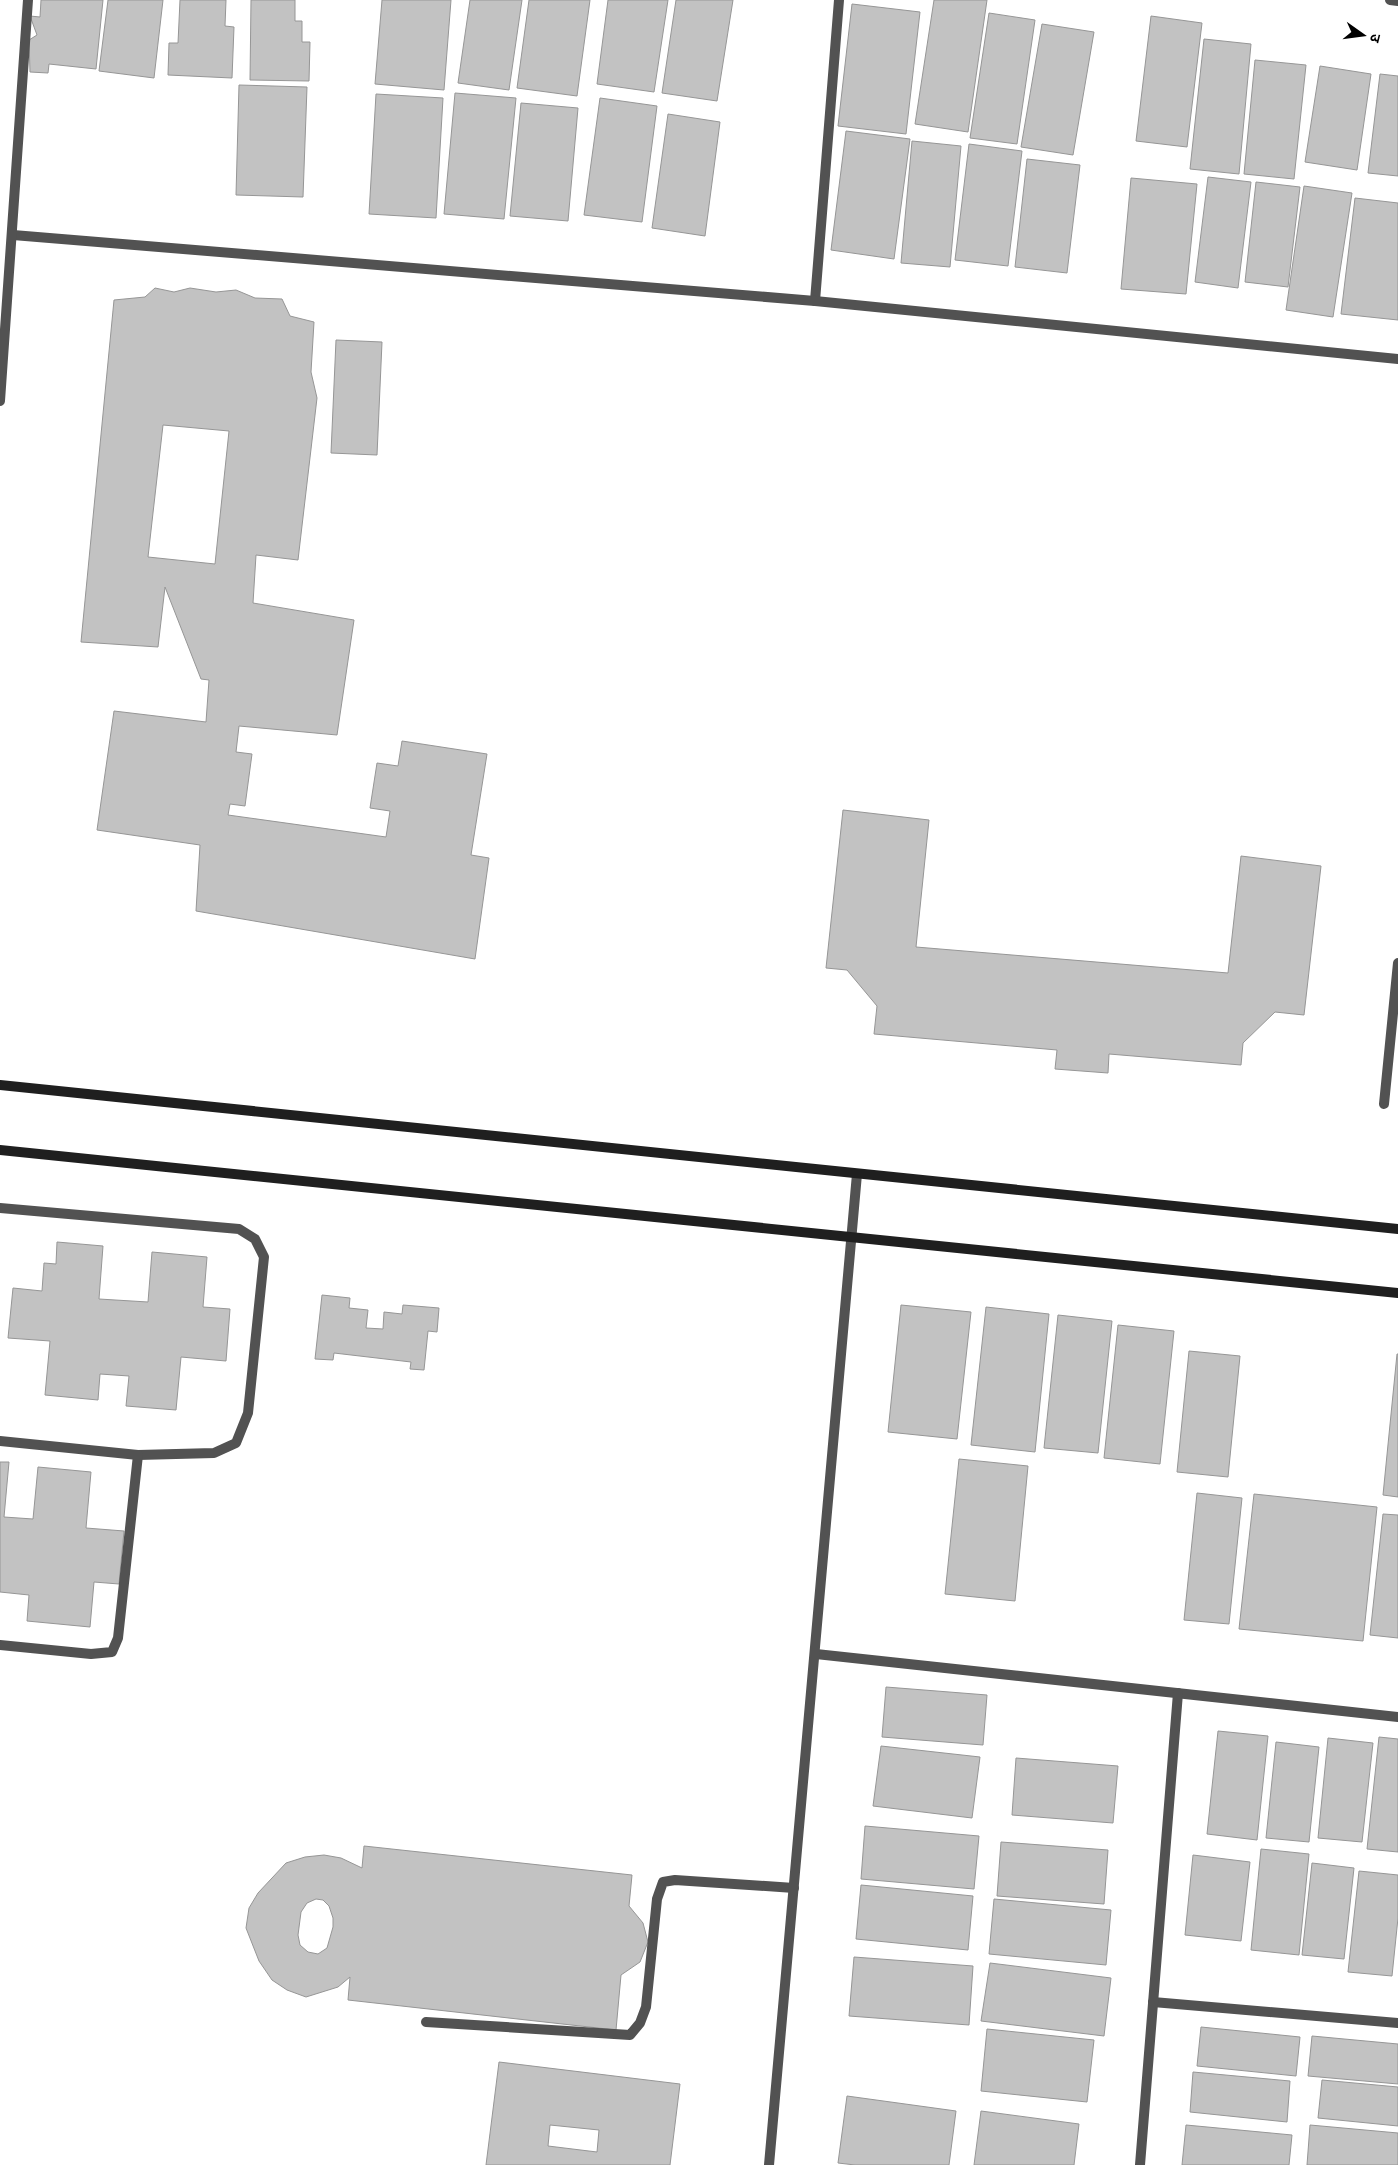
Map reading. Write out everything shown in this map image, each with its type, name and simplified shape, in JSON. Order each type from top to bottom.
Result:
[{"type":"street","points":[[0,401],[28,0]]},
{"type":"street","points":[[815,301],[840,0]]},
{"type":"street","points":[[1390,0],[1398,1]]},
{"type":"street","points":[[13,235],[815,301],[1398,359]]},
{"type":"street","points":[[1384,1104],[1398,964]]},
{"type":"street","points":[[0,1085],[1398,1229]]},
{"type":"street","points":[[0,1150],[1398,1293]]},
{"type":"street","points":[[769,2165],[816,1654],[857,1174]]},
{"type":"street","points":[[0,1208],[239,1229],[255,1239],[264,1257],[248,1413],[236,1443],[214,1453],[138,1455],[0,1441]]},
{"type":"street","points":[[0,1645],[91,1654],[112,1652],[118,1638],[138,1455]]},
{"type":"street","points":[[816,1654],[1398,1716]]},
{"type":"street","points":[[1140,2165],[1178,1693]]},
{"type":"street","points":[[426,2022],[630,2035],[640,2023],[646,2007],[657,1899],[662,1882],[675,1880],[794,1888]]},
{"type":"street","points":[[1154,2002],[1398,2023]]},
{"type":"building","points":[[41,0],[103,0],[96,69],[49,64],[48,73],[30,72],[29,40],[37,35],[30,16],[40,17]]},
{"type":"building","points":[[108,0],[163,0],[154,78],[99,71]]},
{"type":"building","points":[[180,0],[226,0],[225,26],[234,27],[232,78],[168,75],[169,43],[178,43]]},
{"type":"building","points":[[251,0],[295,0],[295,21],[302,21],[302,42],[310,42],[309,81],[250,80]]},
{"type":"building","points":[[382,0],[451,0],[444,90],[375,84]]},
{"type":"building","points":[[470,0],[522,0],[509,90],[458,83]]},
{"type":"building","points":[[529,0],[590,0],[577,96],[517,88]]},
{"type":"building","points":[[608,0],[668,0],[654,92],[597,84]]},
{"type":"building","points":[[676,0],[733,0],[717,101],[662,93]]},
{"type":"building","points":[[934,0],[987,0],[968,132],[915,124]]},
{"type":"building","points":[[852,4],[920,12],[906,134],[838,126]]},
{"type":"building","points":[[989,13],[1035,20],[1017,144],[970,138]]},
{"type":"building","points":[[1151,16],[1202,23],[1187,147],[1136,141]]},
{"type":"building","points":[[1042,24],[1094,32],[1073,155],[1021,147]]},
{"type":"building","points":[[1204,39],[1251,44],[1239,174],[1190,169]]},
{"type":"building","points":[[1255,60],[1306,65],[1294,179],[1244,174]]},
{"type":"building","points":[[1320,66],[1371,74],[1357,170],[1305,162]]},
{"type":"building","points":[[1380,74],[1398,76],[1398,176],[1368,173]]},
{"type":"building","points":[[239,85],[307,87],[303,197],[236,195]]},
{"type":"building","points":[[455,93],[516,98],[504,219],[444,214]]},
{"type":"building","points":[[376,94],[443,98],[436,218],[369,214]]},
{"type":"building","points":[[600,98],[657,106],[642,222],[584,215]]},
{"type":"building","points":[[521,103],[578,108],[568,221],[510,216]]},
{"type":"building","points":[[668,114],[720,122],[705,236],[652,228]]},
{"type":"building","points":[[846,131],[910,139],[894,259],[831,250]]},
{"type":"building","points":[[912,141],[961,146],[950,267],[901,263]]},
{"type":"building","points":[[969,144],[1022,151],[1008,266],[955,260]]},
{"type":"building","points":[[1027,159],[1080,165],[1067,273],[1015,267]]},
{"type":"building","points":[[1208,177],[1251,182],[1238,288],[1195,282]]},
{"type":"building","points":[[1131,178],[1197,184],[1186,294],[1121,289]]},
{"type":"building","points":[[1256,182],[1300,187],[1288,287],[1245,282]]},
{"type":"building","points":[[1304,186],[1352,193],[1333,317],[1286,310]]},
{"type":"building","points":[[1355,198],[1398,203],[1398,320],[1341,314]]},
{"type":"building","points":[[155,288],[174,292],[190,288],[216,292],[236,290],[255,298],[282,299],[290,316],[314,322],[311,372],[317,398],[298,560],[256,555],[253,603],[354,620],[337,735],[239,726],[236,752],[252,754],[245,806],[230,804],[228,815],[386,837],[390,811],[370,808],[377,763],[398,766],[402,741],[487,754],[471,855],[489,858],[475,959],[196,911],[200,845],[97,830],[114,711],[206,722],[209,680],[201,679],[165,587],[158,647],[81,642],[114,300],[145,297]],"holes":[[[163,425],[229,431],[215,564],[148,557]]]},
{"type":"building","points":[[336,340],[382,342],[377,455],[331,453]]},
{"type":"building","points":[[843,810],[929,820],[916,947],[1228,973],[1241,856],[1321,866],[1304,1015],[1275,1012],[1243,1043],[1241,1065],[1109,1054],[1108,1073],[1055,1069],[1057,1050],[874,1034],[877,1006],[847,970],[826,968]]},
{"type":"building","points":[[57,1242],[103,1246],[99,1299],[148,1302],[152,1252],[207,1257],[203,1307],[230,1309],[226,1361],[181,1357],[176,1410],[126,1406],[129,1376],[100,1374],[98,1400],[45,1395],[50,1341],[8,1338],[13,1288],[42,1291],[44,1263],[56,1264]]},
{"type":"building","points":[[322,1295],[350,1298],[349,1308],[368,1310],[366,1328],[383,1329],[384,1312],[402,1314],[403,1305],[439,1308],[437,1332],[428,1331],[424,1370],[410,1369],[411,1362],[334,1353],[333,1360],[315,1359]]},
{"type":"building","points":[[901,1305],[971,1312],[957,1439],[888,1432]]},
{"type":"building","points":[[986,1307],[1049,1314],[1035,1452],[971,1445]]},
{"type":"building","points":[[1058,1315],[1112,1321],[1098,1453],[1044,1448]]},
{"type":"building","points":[[1118,1325],[1174,1331],[1160,1464],[1104,1458]]},
{"type":"building","points":[[1189,1351],[1240,1356],[1228,1477],[1177,1472]]},
{"type":"building","points":[[1398,1354],[1398,1497],[1383,1495]]},
{"type":"building","points":[[959,1459],[1028,1466],[1015,1601],[945,1594]]},
{"type":"building","points":[[0,1462],[9,1462],[4,1517],[33,1519],[38,1467],[91,1472],[86,1528],[124,1531],[119,1584],[94,1582],[90,1627],[27,1621],[29,1595],[0,1592]]},
{"type":"building","points":[[1197,1493],[1242,1498],[1229,1624],[1184,1620]]},
{"type":"building","points":[[1254,1494],[1377,1507],[1363,1641],[1239,1629]]},
{"type":"building","points":[[1383,1514],[1398,1515],[1398,1638],[1370,1635]]},
{"type":"building","points":[[886,1687],[987,1695],[983,1745],[882,1737]]},
{"type":"building","points":[[1218,1731],[1268,1736],[1257,1840],[1207,1834]]},
{"type":"building","points":[[1379,1737],[1398,1739],[1398,1852],[1367,1849]]},
{"type":"building","points":[[1328,1738],[1373,1743],[1362,1842],[1318,1838]]},
{"type":"building","points":[[1276,1742],[1319,1747],[1309,1842],[1266,1838]]},
{"type":"building","points":[[881,1746],[980,1757],[972,1818],[873,1806]]},
{"type":"building","points":[[1016,1758],[1118,1766],[1113,1823],[1012,1815]]},
{"type":"building","points":[[865,1826],[979,1836],[974,1889],[861,1879]]},
{"type":"building","points":[[1001,1842],[1108,1850],[1104,1904],[997,1896]]},
{"type":"building","points":[[364,1846],[632,1875],[629,1906],[643,1923],[648,1942],[640,1962],[621,1975],[616,2030],[348,2000],[350,1977],[338,1987],[306,1997],[287,1990],[272,1980],[259,1961],[246,1928],[249,1908],[258,1893],[286,1863],[305,1857],[324,1855],[341,1858],[362,1868]],"holes":[[[316,1899],[323,1900],[329,1906],[333,1918],[333,1927],[327,1948],[318,1954],[308,1952],[300,1945],[298,1935],[301,1912],[307,1903]]]},
{"type":"building","points":[[1261,1849],[1309,1854],[1299,1955],[1251,1950]]},
{"type":"building","points":[[1193,1855],[1250,1862],[1241,1941],[1185,1935]]},
{"type":"building","points":[[1312,1863],[1354,1868],[1344,1959],[1302,1955]]},
{"type":"building","points":[[1359,1871],[1398,1875],[1398,1918],[1392,1976],[1348,1972]]},
{"type":"building","points":[[861,1885],[973,1896],[968,1950],[856,1939]]},
{"type":"building","points":[[994,1899],[1111,1910],[1106,1965],[989,1954]]},
{"type":"building","points":[[854,1957],[973,1966],[969,2025],[849,2016]]},
{"type":"building","points":[[990,1963],[1111,1978],[1104,2036],[981,2021]]},
{"type":"building","points":[[1201,2027],[1300,2037],[1296,2076],[1197,2066]]},
{"type":"building","points":[[987,2029],[1094,2040],[1087,2102],[981,2091]]},
{"type":"building","points":[[1312,2036],[1398,2044],[1398,2084],[1308,2076]]},
{"type":"building","points":[[499,2062],[680,2084],[670,2165],[486,2165]],"holes":[[[550,2125],[599,2130],[597,2152],[548,2146]]]},
{"type":"building","points":[[1193,2072],[1290,2081],[1287,2122],[1190,2112]]},
{"type":"building","points":[[1322,2080],[1398,2087],[1398,2126],[1318,2118]]},
{"type":"building","points":[[847,2096],[956,2111],[949,2165],[855,2165],[838,2163]]},
{"type":"building","points":[[981,2111],[1079,2124],[1074,2165],[974,2165]]},
{"type":"building","points":[[1186,2125],[1292,2135],[1289,2165],[1182,2165]]},
{"type":"building","points":[[1310,2125],[1398,2133],[1398,2165],[1307,2165]]}]
